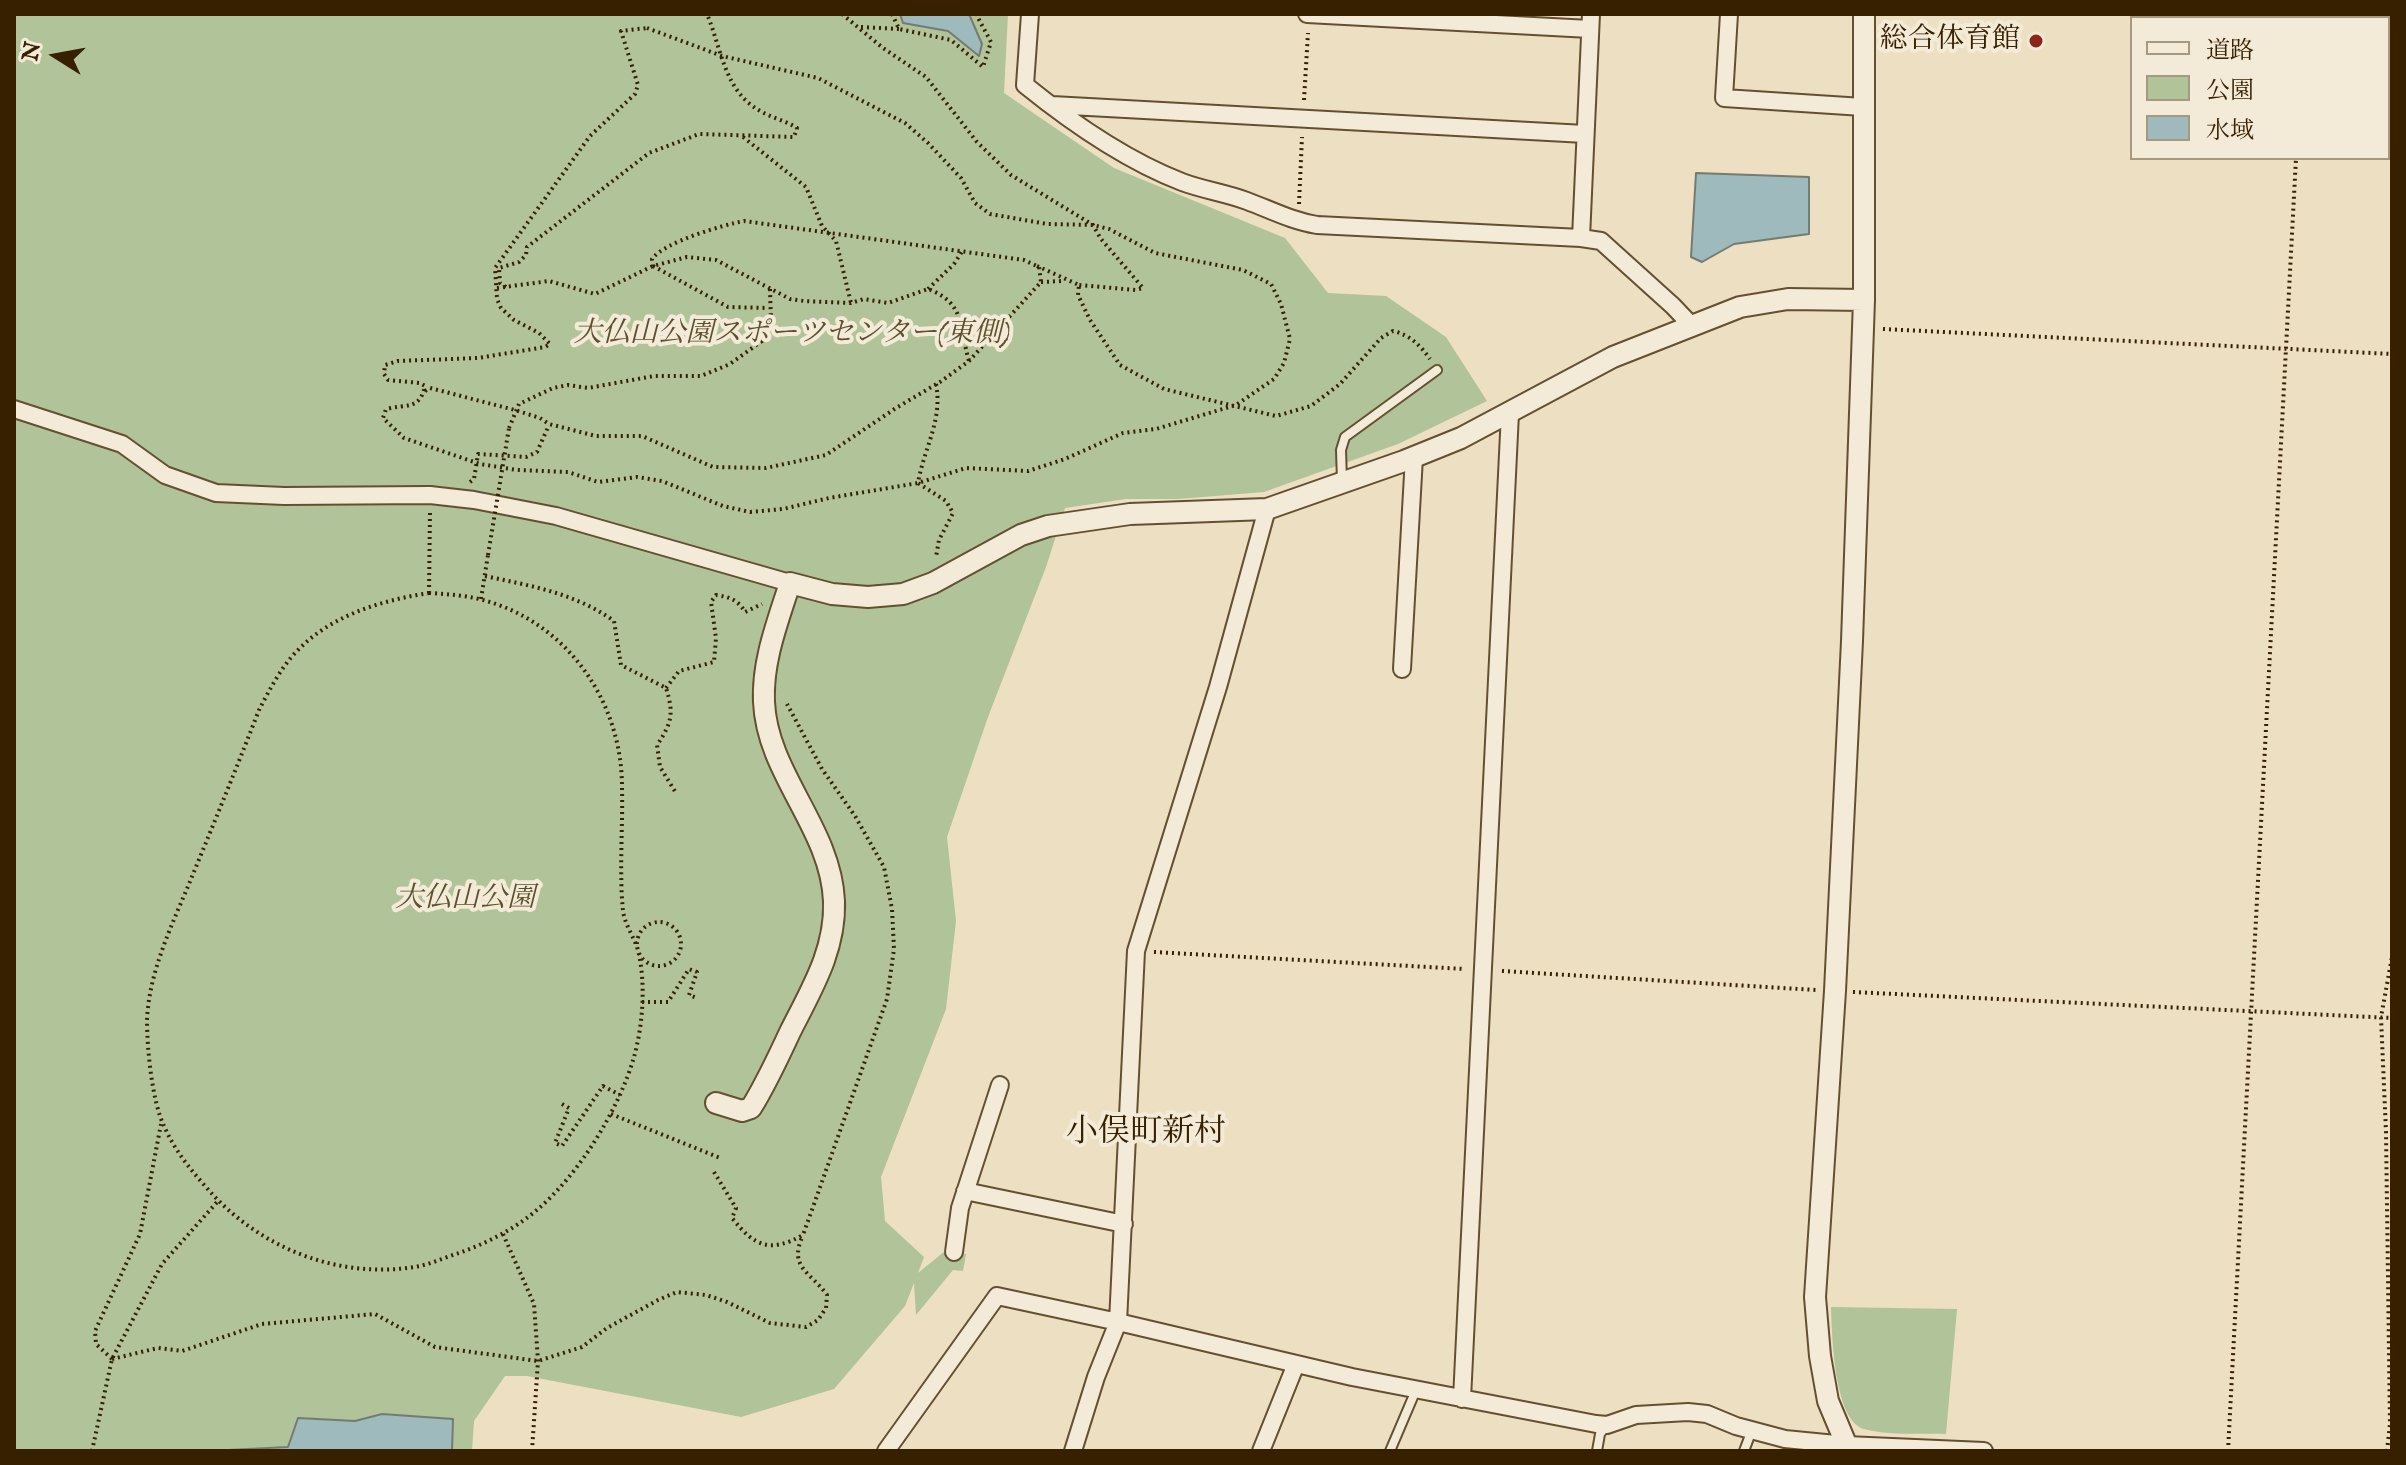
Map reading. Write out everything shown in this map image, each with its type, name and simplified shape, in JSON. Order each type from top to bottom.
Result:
[{"type":"street","points":[[1030,14],[1025,85],[1128,156],[1182,182],[1245,201],[1298,222],[1317,225],[1601,241],[1692,326]]},
{"type":"street","points":[[1307,14],[1590,22],[1581,238]]},
{"type":"street","points":[[1729,14],[1724,98],[1863,107]]},
{"type":"street","points":[[1847,1448],[1828,1401],[1815,1297],[1835,991],[1852,641],[1864,300],[1864,14]]},
{"type":"street","points":[[1051,105],[1585,134]]},
{"type":"street","points":[[14,409],[122,444],[165,475],[216,493],[430,495],[474,500],[556,516],[832,594],[868,597],[903,594],[933,583],[1021,535],[1048,526],[1130,514],[1267,509],[1461,438],[1586,370],[1740,307],[1772,300],[1864,300]]},
{"type":"street","points":[[1462,1399],[1510,413]]},
{"type":"street","points":[[1402,669],[1414,457]]},
{"type":"street","points":[[1073,1451],[1096,1377],[1118,1322],[1136,951],[1218,687],[1267,509]]},
{"type":"street","points":[[716,1103],[742,1111],[751,1108],[814,985],[833,932],[833,885],[823,848],[779,758],[768,728],[764,704],[767,658],[790,583]]},
{"type":"street","points":[[954,1252],[960,1208],[1000,1085]]},
{"type":"street","points":[[965,1191],[1124,1224]]},
{"type":"street","points":[[886,1451],[997,1296],[1416,1390],[1607,1425],[1636,1415],[1688,1412],[1707,1414],[1785,1439],[1847,1448],[1984,1451]]},
{"type":"street","points":[[1261,1451],[1296,1364]]},
{"type":"lane","points":[[1342,483],[1341,450],[1345,437],[1437,370]]},
{"type":"lane","points":[[1390,1451],[1416,1390]]},
{"type":"lane","points":[[1597,1451],[1600,1434],[1607,1425]]},
{"type":"lane","points":[[1744,1451],[1752,1430]]},
{"type":"path","points":[[506,287],[500,283],[499,268],[519,262],[526,255],[527,247],[649,153],[699,134],[794,137],[797,128],[740,97],[725,73],[707,14]]},
{"type":"path","points":[[653,266],[655,255],[744,221],[1024,260],[1079,285],[1143,288],[1101,239],[1093,225],[1011,175],[977,142],[926,77],[883,48],[842,14]]},
{"type":"path","points":[[892,14],[899,29]]},
{"type":"path","points":[[858,26],[899,29],[951,40],[983,67],[991,42],[976,14]]},
{"type":"path","points":[[426,388],[416,404],[386,409],[383,418],[404,438],[477,463],[517,470],[568,472],[598,482],[637,477],[662,481],[723,506],[750,512],[783,509],[918,483],[966,468],[1028,471],[1065,459],[1123,433],[1156,429],[1236,405],[1274,379],[1284,363],[1290,339],[1281,304],[1271,284],[1243,270],[1155,253],[1109,229],[1093,225],[1047,224],[990,214],[975,203],[961,178],[939,154],[905,123],[818,78],[722,56],[647,28],[621,31],[638,85],[635,94],[590,136],[495,268],[497,299],[501,308],[550,344],[478,358],[391,362],[383,369],[388,380],[420,383],[426,388],[515,410],[549,424],[596,436],[642,436],[713,467],[766,468],[826,455],[969,361],[1041,282],[1066,281]]},
{"type":"path","points":[[743,137],[806,187],[826,233],[836,241],[851,303]]},
{"type":"path","points":[[2228,1451],[2296,160]]},
{"type":"path","points":[[497,288],[549,281],[595,294],[653,266],[687,257],[704,257],[739,271],[790,299],[851,303],[864,299],[888,303],[928,289],[954,264],[963,250]]},
{"type":"path","points":[[653,266],[728,307],[769,308]]},
{"type":"path","points":[[1039,267],[1041,282]]},
{"type":"path","points":[[1079,285],[1078,295],[1090,320],[1120,365],[1164,389],[1276,416],[1311,406],[1340,384],[1381,338],[1393,331],[1404,334],[1420,346],[1437,370]]},
{"type":"path","points":[[481,599],[509,428],[519,404],[553,388],[568,385],[588,388],[654,376],[701,376],[730,364],[762,341],[771,323],[770,289]]},
{"type":"path","points":[[928,289],[954,303],[960,316],[969,361]]},
{"type":"path","points":[[1863,328],[2392,354]]},
{"type":"path","points":[[918,483],[935,432],[939,401],[936,384]]},
{"type":"path","points":[[477,463],[478,454],[526,457],[537,452],[549,424]]},
{"type":"path","points":[[918,483],[946,501],[953,513],[939,540],[933,583]]},
{"type":"path","points":[[429,593],[430,509]]},
{"type":"path","points":[[485,576],[557,591],[614,621],[621,665],[666,688],[672,706],[669,727],[657,745],[660,767],[676,793]]},
{"type":"path","points":[[429,593],[397,598],[360,610],[327,627],[300,648],[275,680],[259,710],[155,972],[147,1018],[149,1062],[162,1122],[182,1159],[218,1201],[251,1230],[282,1247],[328,1263],[372,1271],[422,1266],[471,1249],[503,1234],[539,1208],[571,1173],[611,1114],[635,1054],[642,1002],[638,950],[638,935],[648,924],[669,924],[679,934],[680,949],[678,955],[667,964],[652,965],[641,956],[638,950],[624,916],[622,757],[604,700],[580,662],[541,628],[505,608],[481,599],[429,593]]},
{"type":"path","points":[[666,688],[679,671],[714,662],[716,638],[711,602],[716,595],[729,597],[739,603],[745,612],[766,603],[782,607]]},
{"type":"path","points":[[112,1359],[158,1348],[182,1351],[262,1324],[375,1314],[435,1347],[538,1361],[582,1347],[607,1328],[677,1292],[706,1295],[770,1323],[806,1327],[818,1320],[826,1308],[827,1295],[799,1265],[797,1248],[887,999],[894,949],[892,909],[884,867],[855,816],[814,755],[785,700]]},
{"type":"path","points":[[1136,951],[1835,991],[2390,1018]]},
{"type":"path","points":[[2387,1451],[2390,1424],[2386,1132],[2381,1017],[2392,957]]},
{"type":"path","points":[[642,1002],[668,1002],[689,969],[697,972],[689,995],[697,998]]},
{"type":"path","points":[[562,1104],[569,1108],[555,1143],[562,1146],[603,1086],[620,1095]]},
{"type":"path","points":[[611,1114],[720,1158]]},
{"type":"path","points":[[112,1359],[96,1344],[95,1331],[140,1234],[162,1122]]},
{"type":"path","points":[[714,1172],[736,1208],[732,1218],[752,1240],[767,1246],[785,1245],[803,1235]]},
{"type":"path","points":[[92,1451],[112,1359],[162,1264],[218,1201]]},
{"type":"path","points":[[503,1234],[534,1304],[538,1361],[532,1451]]},
{"type":"green space","points":[[14,14],[1008,14],[1004,93],[1114,168],[1285,238],[1328,293],[1386,296],[1446,337],[1487,401],[1398,444],[1264,492],[1178,499],[1126,499],[1065,508],[947,837],[956,921],[946,1009],[881,1177],[885,1221],[924,1257],[918,1273],[945,1251],[966,1254],[963,1271],[953,1270],[916,1315],[914,1283],[905,1306],[834,1389],[741,1417],[527,1376],[505,1376],[474,1421],[472,1451],[14,1451]]},
{"type":"green space","points":[[1831,1307],[1957,1309],[1946,1434],[1884,1433],[1864,1429],[1854,1423],[1846,1410],[1837,1376]]},
{"type":"water","points":[[900,14],[969,14],[982,44],[979,56],[948,31],[903,23]]},
{"type":"water","points":[[1696,173],[1809,177],[1809,234],[1734,244],[1702,262],[1691,257]]},
{"type":"water","points":[[382,1414],[453,1419],[452,1451],[208,1451],[288,1447],[298,1418],[355,1421]]},
{"type":"place","name":"総合体育館","points":[[2036,41]]},
{"type":"district","name":"小俣町新村","points":[[1146,1134]]},
{"type":"park label","name":"大仏山公園スポーツセンター(東側)","points":[[792,335]]},
{"type":"park label","name":"大仏山公園","points":[[465,900]]}]
